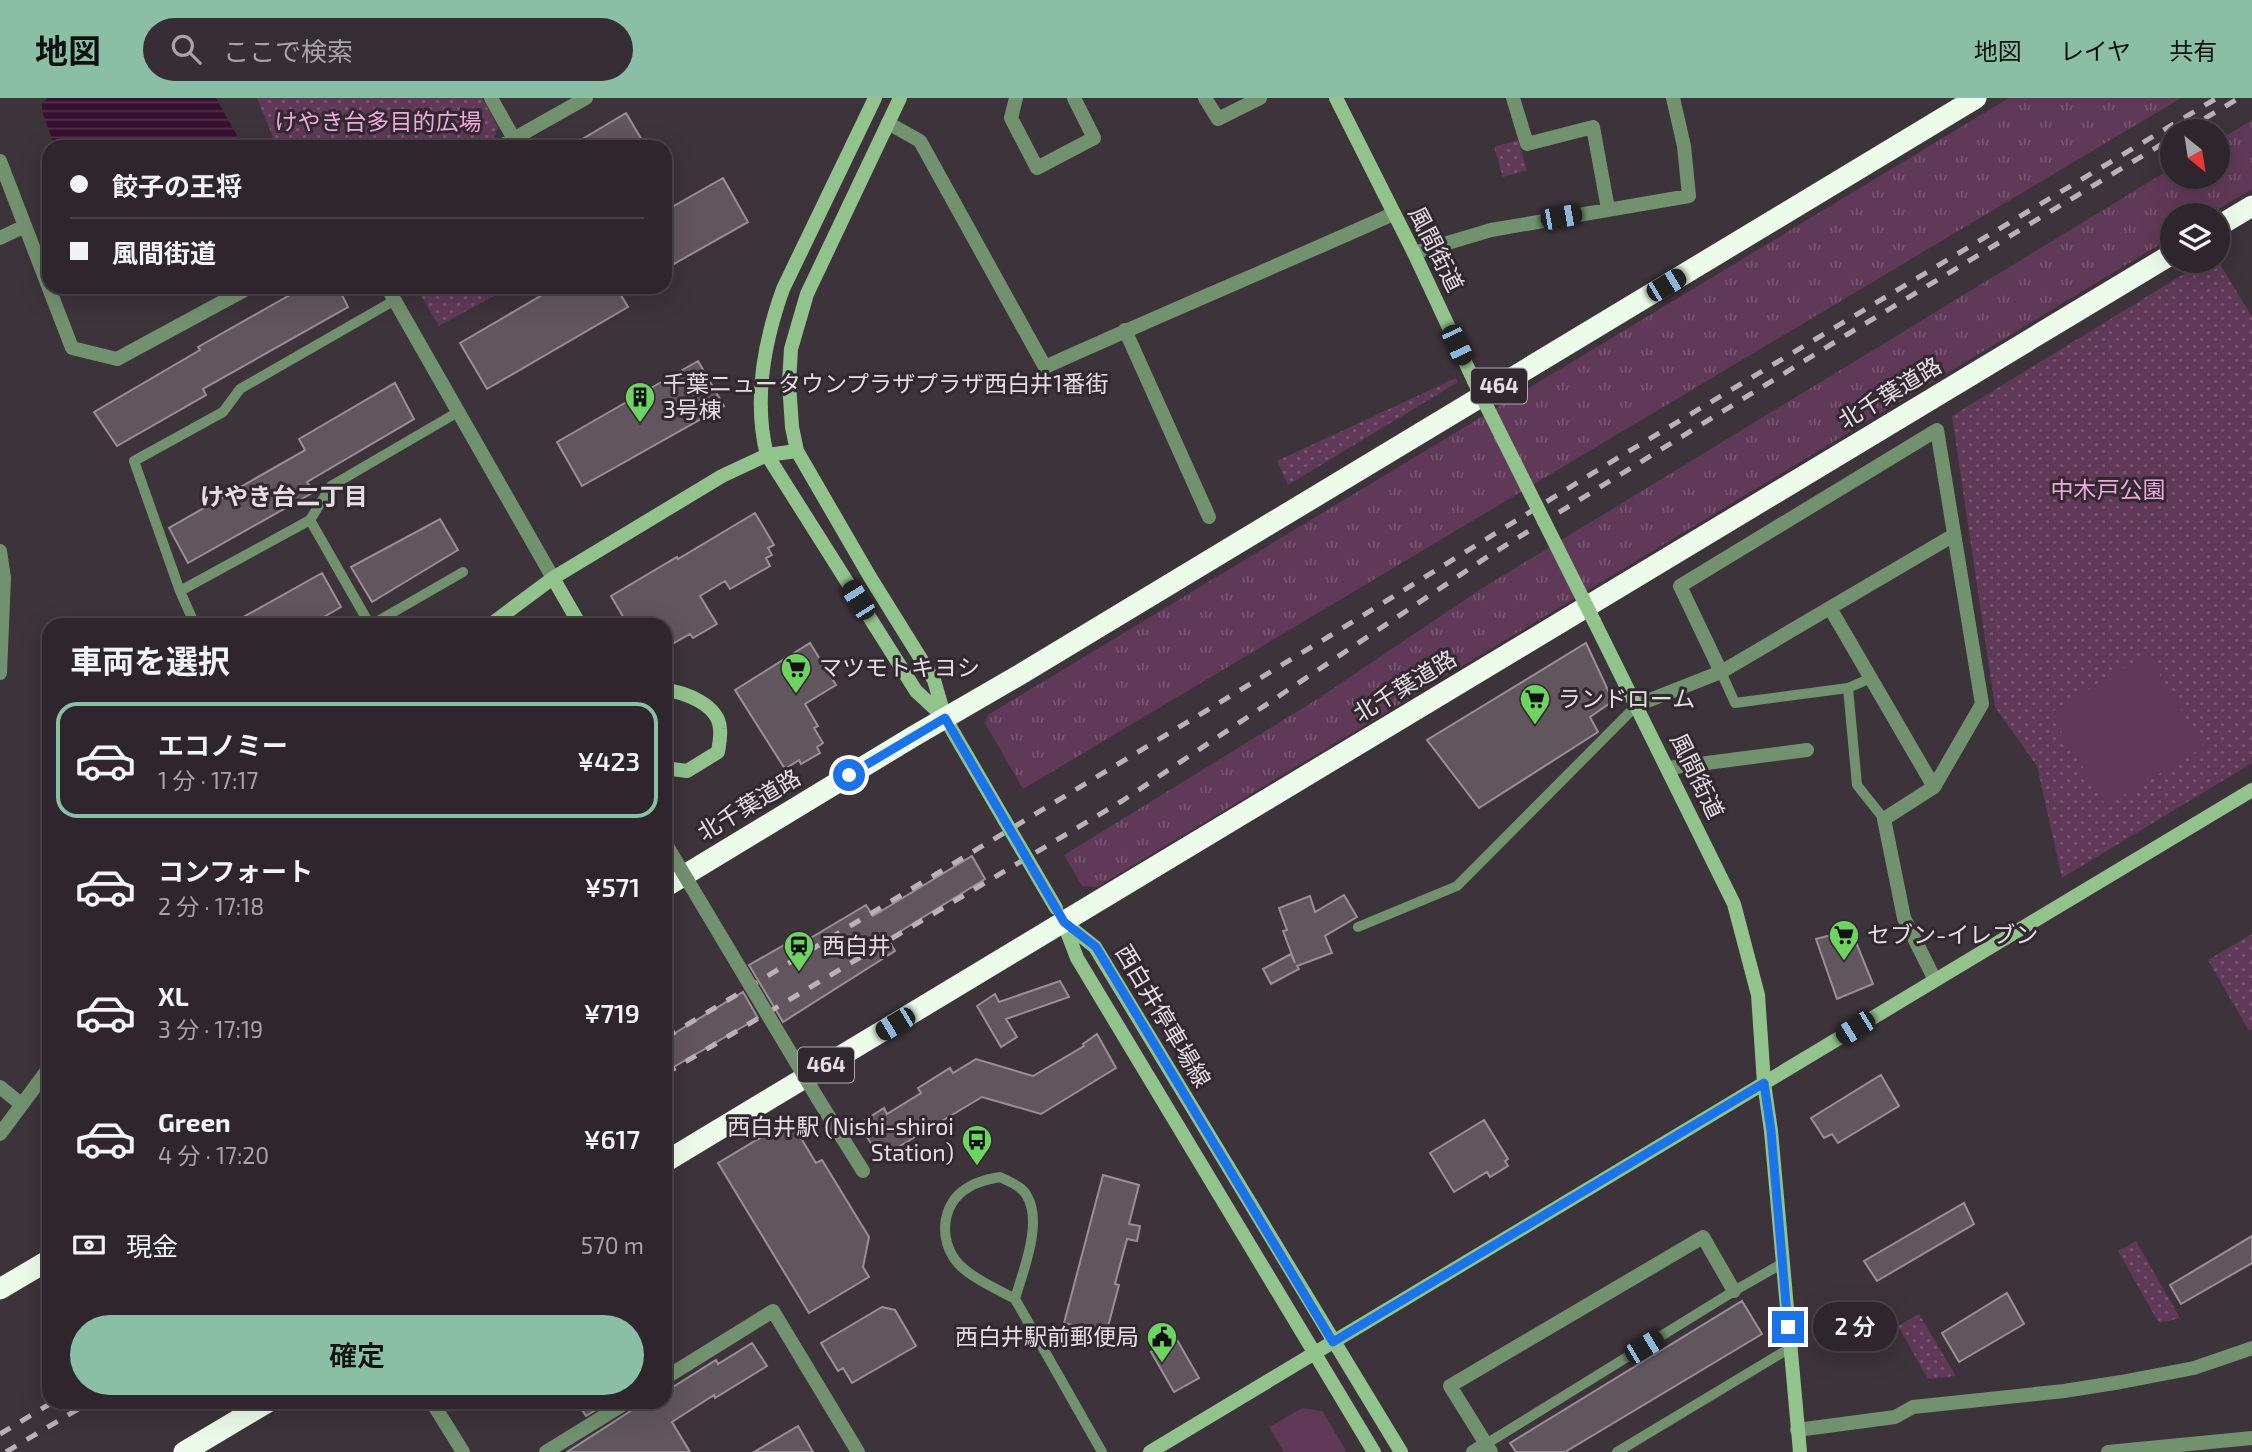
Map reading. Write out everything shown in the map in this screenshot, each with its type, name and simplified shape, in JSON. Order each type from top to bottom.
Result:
[{"type":"highway","name":"北千葉道路","points":[[672,883],[949,726],[1021,674],[1976,98]]},
{"type":"highway","points":[[2230,219],[2252,206]]},
{"type":"highway","name":"北千葉道路","points":[[672,1158],[1060,915],[2160,261]]},
{"type":"highway","points":[[0,1289],[42,1264]]},
{"type":"highway","points":[[184,1452],[256,1409]]},
{"type":"street","points":[[491,98],[514,139],[586,98]]},
{"type":"street","points":[[874,98],[775,311],[766,346],[761,387],[762,434],[767,455],[916,691],[949,726]]},
{"type":"street","points":[[900,98],[799,316],[791,349],[789,383],[792,427],[797,451],[934,680],[949,726],[1060,915]]},
{"type":"street","points":[[1016,98],[1011,118],[1037,168],[1094,138],[1074,98]]},
{"type":"street","points":[[1205,98],[1219,119],[1260,98]]},
{"type":"street","name":"風間街道","points":[[1336,98],[1734,904],[1758,995],[1800,1452]]},
{"type":"street","points":[[1513,98],[1527,144],[1593,127],[1608,209]]},
{"type":"street","points":[[1414,253],[1491,230],[1689,196],[1684,145],[1674,98]]},
{"type":"street","points":[[888,123],[920,141],[1045,367],[1393,214]]},
{"type":"street","points":[[0,161],[42,270]]},
{"type":"street","points":[[0,239],[25,226]]},
{"type":"street","points":[[51,294],[72,348],[117,359],[237,294]]},
{"type":"street","points":[[391,294],[576,618]]},
{"type":"street","points":[[1125,330],[1209,517]]},
{"type":"street","points":[[1721,672],[1680,586],[1937,430],[1982,704],[1934,787],[1884,819],[1904,918],[1935,980]]},
{"type":"street","points":[[499,618],[553,578],[722,476],[767,455],[797,451]]},
{"type":"street","points":[[1637,705],[1721,672],[1954,535]]},
{"type":"street","points":[[0,551],[4,578],[0,673]]},
{"type":"street","points":[[1830,608],[1934,787]]},
{"type":"street","points":[[672,691],[710,708],[721,727],[718,752],[687,771],[672,769]]},
{"type":"street","points":[[1668,768],[1807,750]]},
{"type":"street","points":[[1150,1452],[2252,790]]},
{"type":"street","points":[[672,854],[863,1171]]},
{"type":"street","name":"西白井停車場線","points":[[1060,915],[1096,947],[1401,1452]]},
{"type":"street","name":"西白井停車場線","points":[[1060,915],[1077,958],[1374,1452]]},
{"type":"street","points":[[0,1134],[42,1077]]},
{"type":"street","points":[[0,1087],[21,1104]]},
{"type":"street","points":[[1483,1449],[1450,1386],[1703,1237],[1734,1291]]},
{"type":"street","points":[[672,1374],[773,1311],[858,1452]]},
{"type":"street","points":[[1797,1430],[1895,1417],[1913,1407],[2064,1391],[2194,1368],[2252,1348]]},
{"type":"street","points":[[436,1409],[463,1452]]},
{"type":"street","points":[[546,1452],[616,1409]]},
{"type":"street","points":[[2108,1452],[2252,1438]]},
{"type":"lane","points":[[192,618],[134,461],[223,412],[240,389],[394,300]]},
{"type":"lane","points":[[180,591],[310,520],[331,486],[458,412]]},
{"type":"lane","points":[[310,520],[366,618]]},
{"type":"lane","points":[[382,618],[463,572]]},
{"type":"lane","points":[[1721,672],[1735,703],[1848,688],[1871,678]]},
{"type":"lane","points":[[1848,688],[1857,785],[1884,819]]},
{"type":"lane","points":[[1358,927],[1457,886],[1637,705]]},
{"type":"lane","points":[[1015,1299],[1033,1235],[1032,1212],[1027,1195],[1016,1185],[999,1177],[986,1179],[967,1188],[952,1202],[945,1219],[945,1237],[951,1254],[964,1270],[1015,1299],[1102,1452]]},
{"type":"lane","points":[[1483,1449],[1783,1263]]},
{"type":"lane","points":[[1617,1452],[1790,1348]]},
{"type":"green space","name":"けやき台多目的広場","points":[[257,98],[482,98],[498,127],[493,140],[274,140]]},
{"type":"green space","points":[[2009,98],[2181,98],[1023,789],[985,723],[988,715]]},
{"type":"green space","points":[[2252,120],[2252,189],[2228,203],[2160,203],[2160,244],[1097,887],[1082,886],[1064,855],[1319,698],[1481,589],[2160,175],[2160,189],[2230,189],[2230,133]]},
{"type":"green space","points":[[1518,140],[1527,170],[1503,177],[1494,147]]},
{"type":"green space","name":"中木戸公園","points":[[2185,273],[2225,273],[2252,317],[2252,763],[2062,878],[2037,766],[1995,707],[1952,416]]},
{"type":"green space","points":[[420,294],[497,294],[439,326]]},
{"type":"green space","points":[[1456,378],[1458,382],[1288,485],[1277,461]]},
{"type":"green space","points":[[2147,654],[2204,747],[2106,806],[2050,713]]},
{"type":"green space","points":[[2252,934],[2252,1029],[2249,1031],[2208,960]]},
{"type":"green space","points":[[2136,1241],[2180,1318],[2159,1323],[2118,1251]]},
{"type":"green space","points":[[1919,1314],[1956,1376],[1928,1379],[1898,1326]]},
{"type":"green space","points":[[1302,1408],[1322,1411],[1347,1452],[1284,1452],[1269,1427]]},
{"type":"shaded area","points":[[48,98],[216,98],[239,140],[52,140],[42,104]]},
{"type":"building","points":[[626,113],[642,140],[581,140]]},
{"type":"building","points":[[723,178],[748,222],[672,265],[672,207]]},
{"type":"building","points":[[292,294],[342,294],[348,307],[203,389],[206,395],[117,446],[94,412],[200,350],[198,347]]},
{"type":"building","points":[[544,294],[620,294],[628,307],[487,389],[460,343]]},
{"type":"building","name":"千葉ニュータウンプラザプラザ西白井1番街 3号棟","points":[[698,361],[724,406],[582,486],[557,442]]},
{"type":"building","points":[[395,383],[414,419],[307,482],[314,492],[188,563],[169,528],[305,450],[299,439]]},
{"type":"building","points":[[755,513],[774,545],[768,548],[772,555],[766,558],[770,566],[730,589],[725,581],[700,596],[717,624],[693,638],[690,634],[672,644],[672,618],[624,618],[611,596],[677,557],[678,559]]},
{"type":"building","points":[[440,519],[458,550],[372,602],[351,567]]},
{"type":"building","points":[[322,573],[341,607],[322,618],[242,618]]},
{"type":"building","points":[[810,643],[836,685],[805,704],[818,726],[814,728],[823,743],[817,747],[820,753],[801,764],[799,760],[785,769],[735,690]]},
{"type":"building","points":[[1586,643],[1613,701],[1590,717],[1598,732],[1479,808],[1427,740]]},
{"type":"building","name":"西白井","points":[[972,856],[985,879],[888,939],[895,951],[783,1022],[749,965],[793,940],[797,946],[866,905],[873,916]]},
{"type":"building","points":[[1344,895],[1357,917],[1325,936],[1332,953],[1297,966],[1299,969],[1271,984],[1263,969],[1291,954],[1295,963],[1283,931],[1287,930],[1279,908],[1310,896],[1315,912]]},
{"type":"building","name":"セブン-イレブン","points":[[1851,930],[1873,984],[1837,999],[1816,939]]},
{"type":"building","points":[[1060,981],[1069,997],[1006,1019],[1017,1037],[1001,1047],[977,1006],[995,994],[999,1002]]},
{"type":"building","points":[[743,992],[758,1018],[672,1068],[672,1035]]},
{"type":"building","points":[[1097,1034],[1116,1068],[1041,1114],[982,1097],[880,1158],[862,1129],[866,1127],[862,1122],[884,1108],[887,1114],[921,1093],[918,1088],[950,1068],[953,1073],[976,1059],[1033,1076],[1084,1046],[1083,1044]]},
{"type":"building","points":[[1881,1075],[1899,1106],[1838,1143],[1832,1134],[1824,1138],[1811,1118]]},
{"type":"building","points":[[790,1120],[816,1163],[822,1160],[869,1237],[863,1267],[869,1277],[809,1313],[718,1163]]},
{"type":"building","points":[[1484,1120],[1508,1159],[1505,1161],[1508,1166],[1490,1177],[1487,1172],[1454,1192],[1430,1153]]},
{"type":"building","points":[[1103,1175],[1139,1185],[1129,1224],[1140,1226],[1137,1241],[1127,1239],[1115,1284],[1119,1285],[1106,1334],[1064,1323]]},
{"type":"building","points":[[1964,1203],[1974,1224],[1877,1281],[1864,1261]]},
{"type":"building","points":[[2252,1236],[2252,1263],[2181,1304],[2170,1285]]},
{"type":"building","points":[[2007,1293],[2024,1324],[1959,1362],[1942,1333]]},
{"type":"building","points":[[1742,1301],[1762,1334],[1565,1452],[1516,1452],[1510,1443]]},
{"type":"building","points":[[882,1307],[895,1310],[916,1346],[852,1383],[843,1368],[838,1371],[821,1343]]},
{"type":"building","points":[[1176,1338],[1199,1378],[1174,1392],[1151,1352]]},
{"type":"building","points":[[752,1343],[767,1366],[672,1422],[690,1452],[567,1452],[633,1409],[672,1409],[672,1388],[716,1360],[718,1364]]},
{"type":"building","points":[[582,1409],[598,1409],[586,1416]]},
{"type":"building","points":[[798,1426],[813,1452],[754,1452]]},
{"type":"railway","points":[[672,1034],[1328,637],[1601,468],[2217,98]]},
{"type":"railway","points":[[2204,119],[2239,98]]},
{"type":"railway","points":[[672,1070],[1122,801],[1490,555],[2160,145]]},
{"type":"railway","points":[[0,1434],[42,1409]]},
{"type":"railway","points":[[6,1452],[78,1409]]},
{"type":"place","name":"千葉ニュータウンプラザプラザ西白井1番街 3号棟","points":[[640,424]]},
{"type":"place","name":"マツモトキヨシ","points":[[796,695]]},
{"type":"place","name":"ランドローム","points":[[1535,726]]},
{"type":"place","name":"セブン-イレブン","points":[[1844,962]]},
{"type":"place","name":"西白井","points":[[799,973]]},
{"type":"place","name":"西白井駅 (Nishi-shiroi Station)","points":[[977,1167]]},
{"type":"place","name":"西白井駅前郵便局","points":[[1162,1364]]},
{"type":"district","name":"けやき台二丁目","points":[[284,497]]},
{"type":"route","points":[[849,775],[945,718],[1064,922],[1096,947],[1333,1342],[1764,1083],[1771,1131],[1788,1327]]}]
